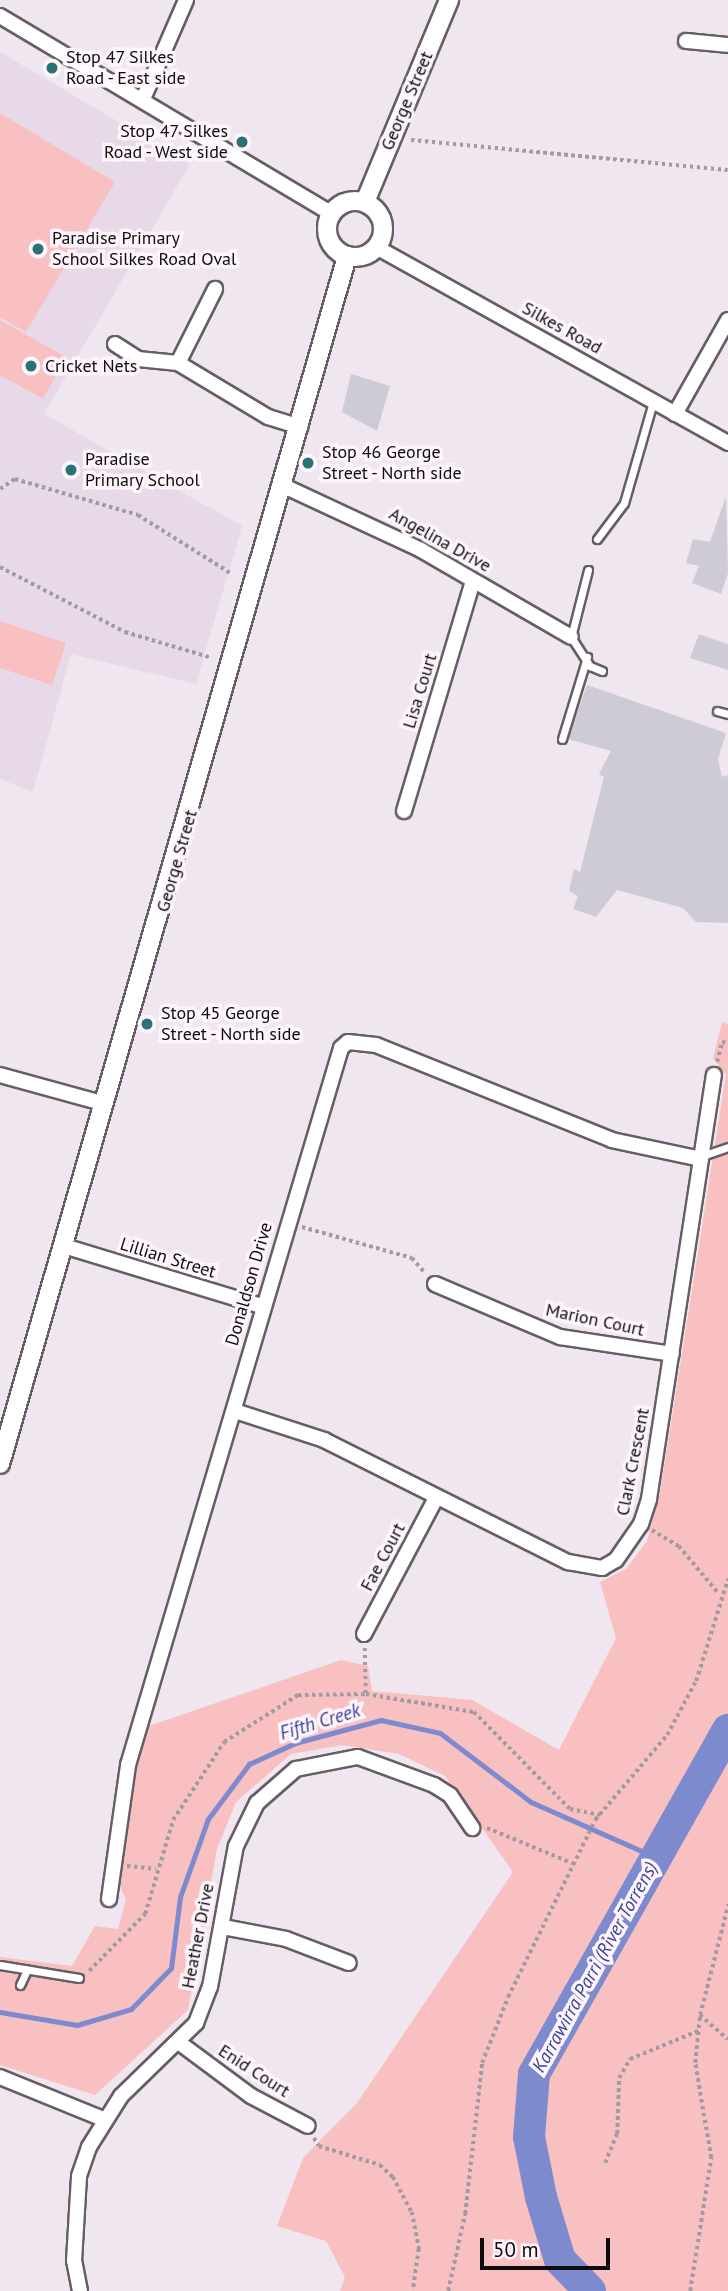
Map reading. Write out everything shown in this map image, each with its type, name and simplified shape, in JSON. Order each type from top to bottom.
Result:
[{"type":"street","points":[[143,99],[186,0]]},
{"type":"street","name":"George Street","points":[[365,202],[449,0]]},
{"type":"street","points":[[0,16],[331,213]]},
{"type":"street","points":[[686,41],[728,46]]},
{"type":"street","points":[[345,202],[365,202],[380,217],[376,247],[347,256],[328,237],[331,213],[345,202]]},
{"type":"street","name":"Silkes Road","points":[[376,247],[728,443]]},
{"type":"street","name":"George Street","points":[[0,1464],[284,486],[347,256]]},
{"type":"street","points":[[178,363],[215,289]]},
{"type":"street","points":[[675,414],[728,320]]},
{"type":"street","points":[[115,344],[138,359],[178,363],[268,417],[300,427]]},
{"type":"street","name":"Angelina Drive","points":[[284,486],[376,526],[571,637]]},
{"type":"street","name":"Lisa Court","points":[[404,811],[474,582]]},
{"type":"street","name":"Donaldson Drive","points":[[109,1899],[128,1765],[235,1411],[262,1306],[333,1067],[348,1042],[389,1050],[612,1140],[697,1158]]},
{"type":"street","points":[[0,1075],[105,1104]]},
{"type":"street","name":"Clark Crescent","points":[[235,1411],[324,1440],[436,1498],[587,1568],[617,1560],[641,1524],[672,1354],[697,1158],[714,1075]]},
{"type":"street","name":"Lillian Street","points":[[64,1246],[262,1306]]},
{"type":"street","name":"Marion Court","points":[[435,1284],[560,1337],[672,1354]]},
{"type":"street","name":"Fae Court","points":[[364,1632],[436,1498]]},
{"type":"street","name":"Heather Drive","points":[[80,2291],[74,2260],[79,2176],[101,2118],[181,2044],[210,1987],[245,1823],[275,1783],[306,1765],[338,1756],[384,1763],[450,1795],[470,1825]]},
{"type":"street","points":[[223,1927],[286,1939],[349,1964]]},
{"type":"street","name":"Enid Court","points":[[181,2044],[251,2096],[308,2126]]},
{"type":"street","points":[[0,2077],[101,2118]]},
{"type":"lane","points":[[597,540],[624,503],[653,401]]},
{"type":"lane","points":[[588,570],[571,637],[602,671]]},
{"type":"lane","points":[[562,738],[587,657]]},
{"type":"lane","points":[[718,710],[728,714]]},
{"type":"lane","points":[[697,1158],[728,1147]]},
{"type":"lane","points":[[0,1965],[79,1978]]},
{"type":"lane","points":[[20,1985],[27,1970]]},
{"type":"path","points":[[411,140],[728,170]]},
{"type":"path","points":[[0,489],[15,479],[138,516],[232,574]]},
{"type":"path","points":[[0,567],[125,632],[209,657]]},
{"type":"path","points":[[714,1075],[722,1042],[728,1043]]},
{"type":"path","points":[[287,1222],[412,1258],[435,1284]]},
{"type":"path","points":[[641,1524],[679,1546],[719,1594]]},
{"type":"path","points":[[447,2291],[465,2214],[482,2063],[572,1863],[591,1838],[595,1820],[667,1735],[696,1681],[719,1594],[728,1579]]},
{"type":"path","points":[[364,1632],[366,1693]]},
{"type":"path","points":[[79,1978],[116,1949],[145,1914],[156,1869],[173,1820],[224,1742],[298,1695],[366,1693],[474,1712],[570,1809],[600,1815]]},
{"type":"path","points":[[470,1825],[572,1863]]},
{"type":"path","points":[[112,1865],[156,1869]]},
{"type":"path","points":[[690,2291],[711,2158],[695,2063],[699,2015],[728,1905]]},
{"type":"path","points":[[699,2015],[728,2039]]},
{"type":"path","points":[[605,2163],[617,2134],[619,2078],[630,2059],[698,2031]]},
{"type":"path","points":[[308,2126],[318,2146],[367,2158],[393,2177],[412,2211],[419,2249],[413,2291]]},
{"type":"shaded area","name":"Paradise Primary School","points":[[0,52],[190,164],[44,414],[242,526],[196,684],[71,654],[33,792],[0,779]]},
{"type":"shaded area","name":"Paradise Primary School Silkes Road Oval","points":[[0,113],[115,182],[26,332],[0,317]]},
{"type":"shaded area","name":"Cricket Nets","points":[[0,320],[66,357],[43,399],[0,375]]},
{"type":"shaded area","points":[[0,621],[66,643],[52,685],[0,668]]},
{"type":"shaded area","points":[[722,1022],[728,1024],[728,2291],[340,2291],[345,2277],[326,2241],[277,2226],[303,2158],[357,2103],[513,1872],[445,1776],[399,1754],[342,1745],[291,1754],[236,1802],[217,1849],[188,2010],[95,2095],[0,2065],[0,1957],[72,1966],[95,1926],[118,1929],[126,1900],[118,1882],[126,1816],[146,1727],[341,1660],[368,1666],[372,1691],[472,1700],[559,1750],[616,1638],[600,1582],[626,1569],[647,1541],[660,1493],[726,1074],[713,1059]]},
{"type":"building","points":[[351,374],[390,386],[377,431],[342,412]]},
{"type":"building","points":[[726,496],[728,573],[721,594],[692,583],[699,566],[686,563],[693,539],[710,542]]},
{"type":"building","points":[[699,634],[728,644],[728,670],[690,658]]},
{"type":"building","points":[[587,685],[726,733],[718,759],[722,777],[728,775],[728,923],[696,922],[683,908],[617,890],[596,917],[573,909],[578,896],[569,891],[574,869],[580,872],[604,777],[599,774],[611,751],[568,739]]},
{"type":"waterway","name":"Fifth Creek","points":[[0,2012],[77,2025],[131,2009],[171,1968],[180,1897],[208,1819],[249,1764],[295,1743],[381,1720],[440,1733],[531,1802],[655,1857]]},
{"type":"waterway","name":"Karrawirra Parri (River Torrens)","points":[[590,2291],[560,2260],[541,2197],[529,2137],[534,2074],[728,1730]]},
{"type":"place","name":"Stop 47 Silkes Road - East side","points":[[52,68]]},
{"type":"place","name":"Stop 47 Silkes Road - West side","points":[[242,142]]},
{"type":"place","name":"Paradise Primary School Silkes Road Oval","points":[[38,249]]},
{"type":"place","name":"Cricket Nets","points":[[31,366]]},
{"type":"place","name":"Stop 46 George Street - North side","points":[[308,463]]},
{"type":"place","name":"Paradise Primary School","points":[[71,470]]},
{"type":"place","name":"Stop 45 George Street - North side","points":[[147,1024]]}]
